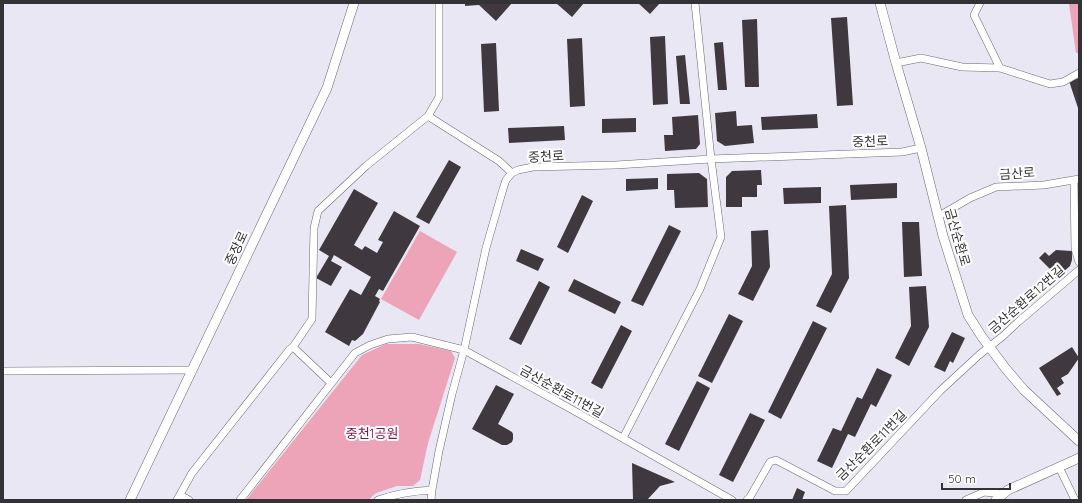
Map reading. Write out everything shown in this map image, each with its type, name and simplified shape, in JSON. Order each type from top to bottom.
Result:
[{"type":"street","name":"중장로","points":[[130,500],[327,88],[354,3]]},
{"type":"street","points":[[189,500],[178,498],[192,473],[293,347],[312,319],[314,228],[318,212],[366,166],[428,116],[438,97],[439,3]]},
{"type":"street","points":[[623,438],[700,289],[721,237],[711,159],[695,3]]},
{"type":"street","name":"금산순환로","points":[[880,3],[939,216],[943,236],[968,315],[989,347],[1024,390],[1079,441]]},
{"type":"street","points":[[980,3],[974,16],[1000,68]]},
{"type":"street","points":[[896,63],[921,58],[962,67],[1000,68],[1050,84],[1064,82],[1079,73]]},
{"type":"street","points":[[428,116],[499,160],[512,173]]},
{"type":"street","name":"중천로","points":[[432,500],[432,490],[439,451],[464,350],[486,248],[506,180],[512,173],[518,170],[533,167],[616,165],[711,159],[902,152],[920,148]]},
{"type":"street","name":"금산로","points":[[939,216],[970,198],[996,187],[1044,185],[1076,179]]},
{"type":"street","name":"금산순환로12번길","points":[[1076,179],[1075,249],[1079,262]]},
{"type":"street","name":"금산순환로12번길","points":[[989,347],[1079,270]]},
{"type":"street","name":"금산순환로11번길","points":[[240,500],[355,353],[370,345],[388,339],[412,337],[464,350],[732,500]]},
{"type":"street","points":[[293,347],[331,383]]},
{"type":"street","name":"금산순환로11번길","points":[[747,500],[770,462],[776,460],[835,491],[846,491],[940,391],[989,347]]},
{"type":"street","points":[[3,371],[192,370]]},
{"type":"street","points":[[966,500],[984,492],[999,497],[1008,490],[1079,458]]},
{"type":"street","points":[[1059,467],[1075,500]]},
{"type":"street","points":[[378,500],[408,492],[432,490]]},
{"type":"green space","points":[[1079,3],[1079,53],[1076,53],[1069,4]]},
{"type":"green space","points":[[420,231],[457,252],[419,320],[381,299]]},
{"type":"green space","name":"중천1공원","points":[[386,344],[419,344],[451,351],[455,358],[428,443],[420,480],[413,486],[397,486],[376,493],[368,500],[246,500],[362,355]]},
{"type":"building","points":[[465,3],[512,3],[496,21],[479,5],[465,6]]},
{"type":"building","points":[[556,3],[584,3],[572,17]]},
{"type":"building","points":[[638,3],[660,3],[650,14]]},
{"type":"building","points":[[847,17],[853,105],[837,106],[831,18]]},
{"type":"building","points":[[757,19],[759,87],[745,87],[742,20]]},
{"type":"building","points":[[665,36],[668,104],[653,105],[650,37]]},
{"type":"building","points":[[582,38],[585,106],[570,107],[567,39]]},
{"type":"building","points":[[723,42],[727,90],[718,90],[714,43]]},
{"type":"building","points":[[496,43],[499,111],[484,112],[481,44]]},
{"type":"building","points":[[685,55],[690,104],[680,104],[676,56]]},
{"type":"building","points":[[1079,78],[1079,111],[1069,81]]},
{"type":"building","points":[[736,111],[737,126],[752,125],[754,143],[725,146],[717,141],[715,113]]},
{"type":"building","points":[[817,114],[818,128],[762,130],[761,117]]},
{"type":"building","points":[[698,115],[700,144],[696,149],[665,151],[664,135],[673,135],[672,117]]},
{"type":"building","points":[[636,118],[636,132],[602,133],[602,119]]},
{"type":"building","points":[[564,126],[565,140],[509,143],[508,128]]},
{"type":"building","points":[[449,160],[461,167],[429,224],[416,217]]},
{"type":"building","points":[[761,170],[762,185],[757,185],[757,197],[742,197],[742,207],[726,207],[726,177],[732,171]]},
{"type":"building","points":[[699,173],[707,179],[708,207],[675,208],[674,190],[667,190],[667,174]]},
{"type":"building","points":[[658,178],[658,189],[626,191],[626,179]]},
{"type":"building","points":[[897,183],[897,198],[851,200],[850,185]]},
{"type":"building","points":[[821,187],[821,203],[784,204],[783,188]]},
{"type":"building","points":[[354,189],[378,203],[354,245],[362,250],[365,246],[377,253],[383,242],[378,240],[394,211],[420,226],[383,291],[379,289],[375,296],[380,299],[380,302],[363,334],[355,341],[352,340],[349,346],[325,332],[350,289],[361,295],[371,277],[334,255],[331,261],[342,267],[331,286],[316,278],[329,256],[319,250]]},
{"type":"building","points":[[582,195],[593,201],[568,253],[557,247]]},
{"type":"building","points":[[846,205],[849,278],[831,313],[816,306],[832,274],[829,206]]},
{"type":"building","points":[[902,222],[919,222],[922,276],[904,277]]},
{"type":"building","points":[[669,225],[681,231],[643,306],[631,301]]},
{"type":"building","points":[[768,230],[770,267],[753,301],[738,294],[752,266],[751,231]]},
{"type":"building","points":[[521,249],[544,259],[538,271],[516,261]]},
{"type":"building","points":[[1056,250],[1072,251],[1072,260],[1070,266],[1056,278],[1049,271],[1050,269],[1039,258],[1045,252],[1049,256]]},
{"type":"building","points":[[574,279],[621,302],[615,314],[568,291]]},
{"type":"building","points":[[539,281],[550,287],[521,345],[509,339]]},
{"type":"building","points":[[926,286],[929,327],[909,366],[895,358],[911,326],[909,287]]},
{"type":"building","points":[[729,314],[743,321],[712,383],[698,376]]},
{"type":"building","points":[[813,321],[827,328],[781,419],[768,412]]},
{"type":"building","points":[[621,325],[632,331],[602,389],[591,383]]},
{"type":"building","points":[[952,332],[965,338],[953,363],[950,361],[945,372],[934,367]]},
{"type":"building","points":[[1072,347],[1079,358],[1068,374],[1061,378],[1064,383],[1057,388],[1061,394],[1057,396],[1039,368]]},
{"type":"building","points":[[877,368],[892,375],[876,407],[871,404],[855,437],[848,434],[832,468],[817,461],[833,428],[841,431],[857,397],[862,399]]},
{"type":"building","points":[[697,381],[710,388],[679,451],[665,444]]},
{"type":"building","points":[[496,385],[514,394],[498,424],[513,434],[512,442],[507,445],[502,445],[472,429]]},
{"type":"building","points":[[750,413],[765,420],[733,482],[719,475]]},
{"type":"building","points":[[632,463],[675,482],[660,486],[647,500],[633,500]]},
{"type":"building","points":[[797,488],[805,492],[802,500],[792,500]]}]
